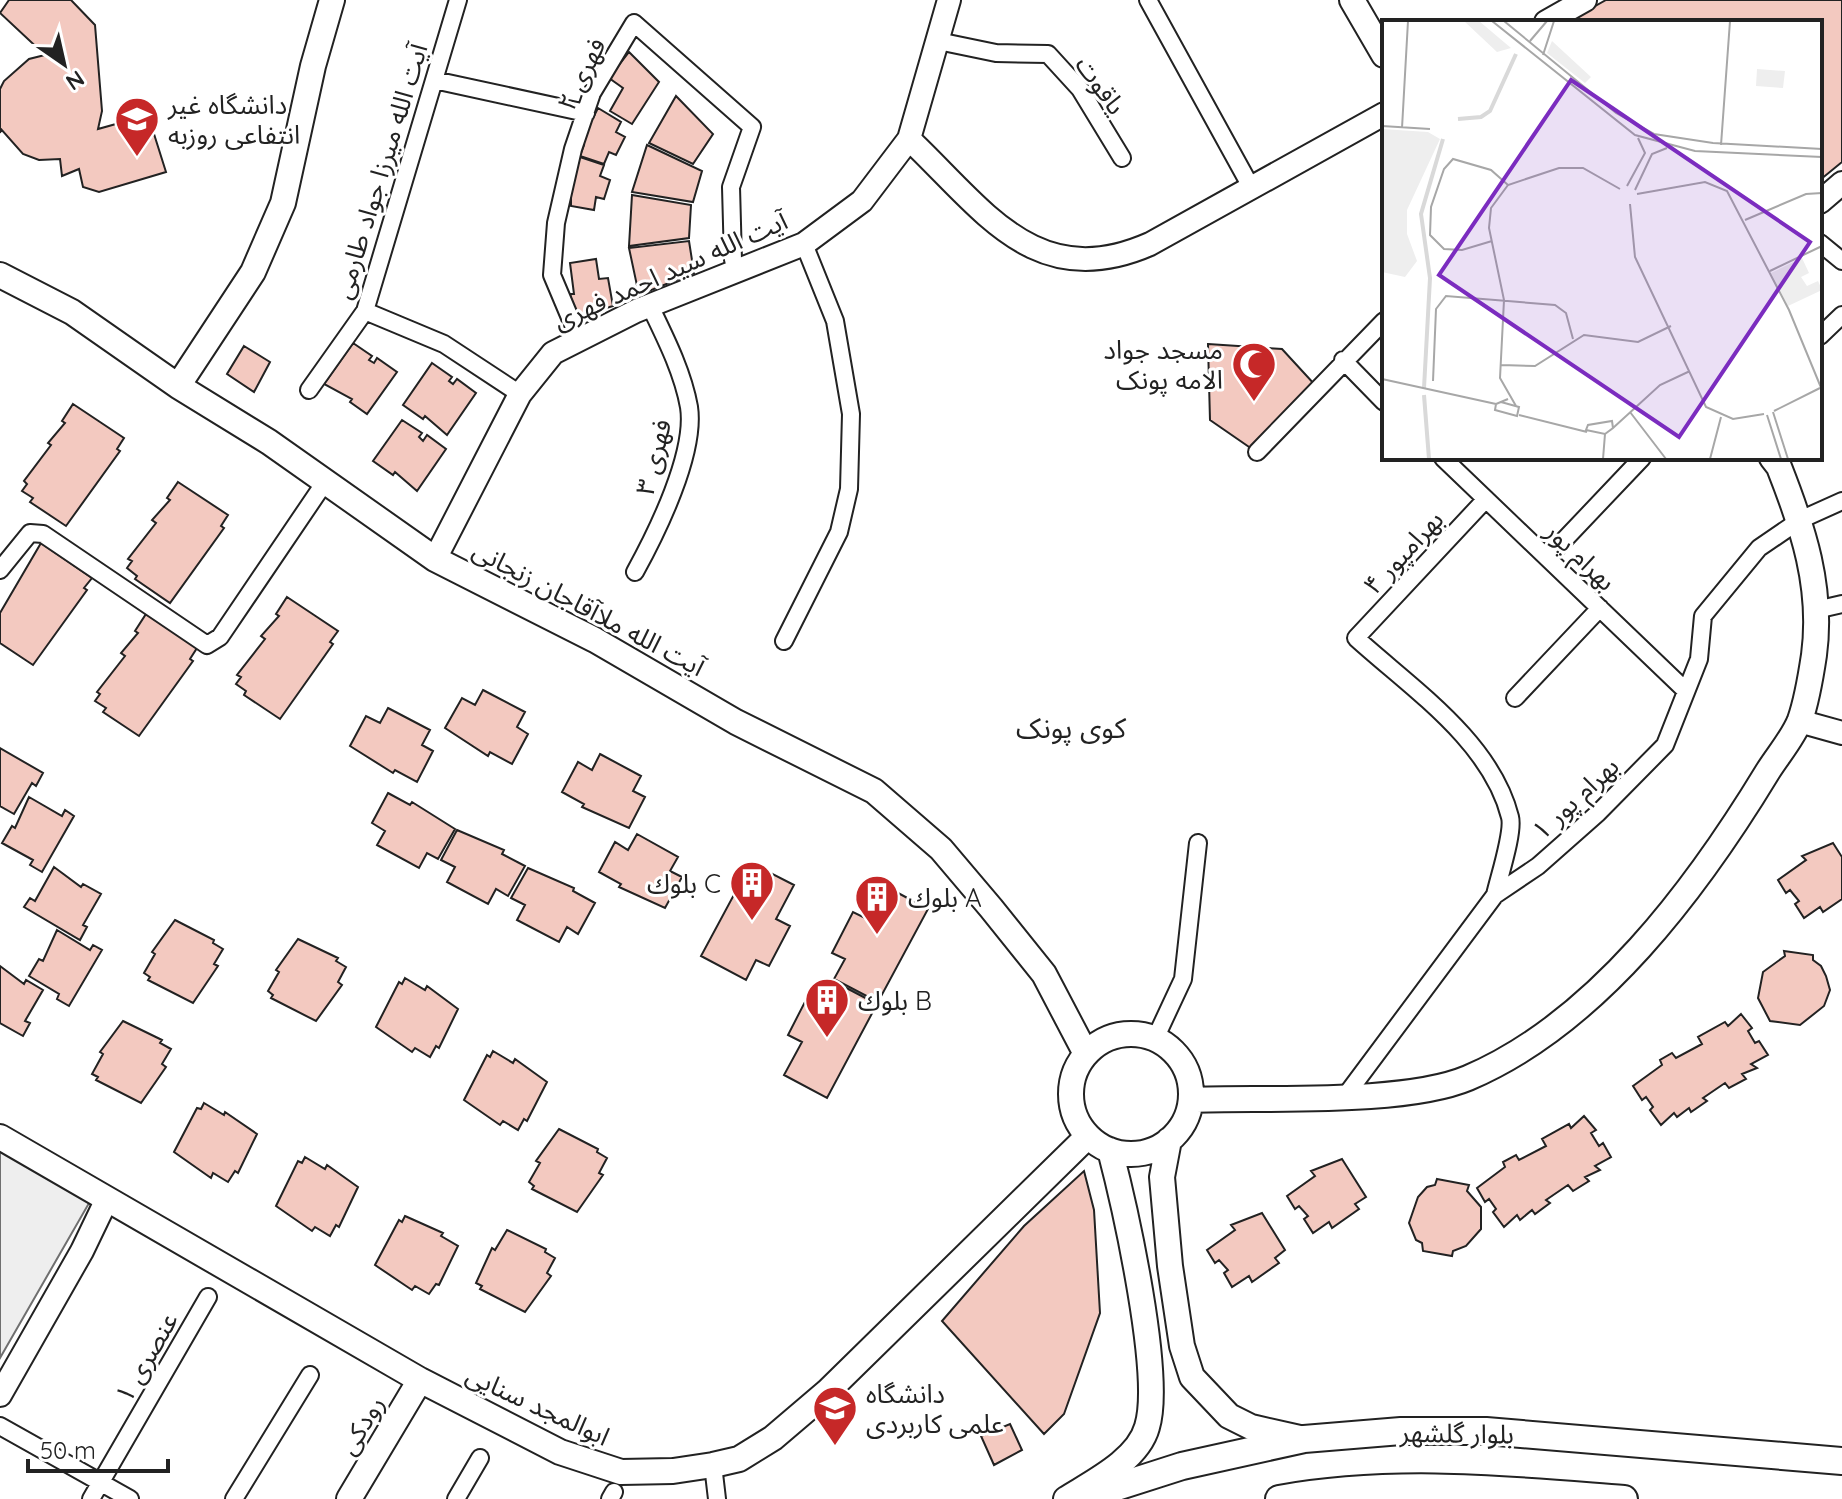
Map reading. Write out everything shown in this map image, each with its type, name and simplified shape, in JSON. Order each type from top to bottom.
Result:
[{"type":"main road","points":[[178,386],[253,272],[283,203],[313,66],[332,0]]},
{"type":"main road","points":[[1352,0],[1382,52]]},
{"type":"main road","name":"آیت الله ملاآقاجان زنجانی","points":[[0,275],[72,312],[435,559],[595,640],[736,722],[874,791],[941,849],[991,908],[1044,974],[1086,1054]]},
{"type":"main road","points":[[1191,1100],[1395,1094],[1465,1079],[1530,1045],[1583,1002],[1649,935],[1735,827],[1799,721],[1814,654],[1816,610],[1806,537],[1774,460]]},
{"type":"main road","points":[[1169,1140],[1141,1153],[1110,1150],[1088,1136],[1079,1124],[1071,1096],[1077,1067],[1086,1054],[1106,1039],[1130,1034],[1155,1039],[1168,1046],[1186,1070],[1191,1100],[1187,1115],[1169,1140],[1162,1177],[1182,1346],[1192,1377],[1229,1416],[1251,1427],[1304,1439]]},
{"type":"main road","name":"ابوالمجد سنایی","points":[[0,1137],[420,1380],[560,1452],[621,1472],[673,1471],[713,1465],[739,1459],[773,1438],[827,1392],[1088,1136]]},
{"type":"main road","points":[[1066,1499],[1130,1452],[1147,1427],[1150,1365],[1120,1185],[1110,1150]]},
{"type":"main road","name":"رودکی","points":[[359,1495],[420,1380]]},
{"type":"main road","name":"بلوار گلشهر","points":[[1079,1499],[1182,1466],[1304,1439],[1401,1431],[1486,1431],[1842,1461]]},
{"type":"main road","name":"بلوار گلشهر","points":[[1279,1499],[1336,1489],[1398,1485],[1484,1487],[1624,1499]]},
{"type":"street","name":"آیت الله میرزا جواد طارمی","points":[[309,390],[365,311],[458,0]]},
{"type":"street","name":"آیت الله سید احمد فهری","points":[[435,559],[520,394],[553,353],[636,311],[651,308],[804,244],[862,201],[909,139],[949,0]]},
{"type":"street","points":[[1148,0],[1251,187]]},
{"type":"street","points":[[1550,20],[1585,0]]},
{"type":"street","name":"فهری ۲","points":[[579,339],[552,275],[556,223],[573,149],[592,93],[634,23],[752,127],[731,187],[733,260]]},
{"type":"street","name":"یاقوت","points":[[938,41],[996,53],[1048,54],[1080,89],[1122,158]]},
{"type":"street","points":[[434,80],[586,113]]},
{"type":"street","points":[[909,139],[1009,234],[1034,250],[1063,259],[1093,261],[1122,256],[1382,115]]},
{"type":"street","points":[[1822,200],[1842,183]]},
{"type":"street","points":[[784,641],[839,532],[849,489],[851,414],[835,321],[804,244]]},
{"type":"street","points":[[1822,245],[1842,261]]},
{"type":"street","name":"فهری ۳","points":[[635,572],[671,492],[685,448],[689,409],[672,351],[651,308]]},
{"type":"street","points":[[365,311],[444,344],[520,394]]},
{"type":"street","points":[[1822,334],[1842,315]]},
{"type":"street","points":[[1257,452],[1382,323]]},
{"type":"street","points":[[1343,360],[1382,400]]},
{"type":"street","name":"بهرام پور","points":[[1448,460],[1685,690]]},
{"type":"street","points":[[1548,557],[1640,460]]},
{"type":"street","points":[[0,570],[30,533],[43,534],[207,645],[220,637],[325,482]]},
{"type":"street","name":"بهرامپور ۴","points":[[1486,499],[1356,638],[1458,730],[1493,777],[1511,819],[1495,895]]},
{"type":"street","name":"بهرام پور ۱","points":[[1346,1095],[1495,895],[1562,845],[1665,745],[1699,659],[1703,616],[1759,548],[1800,520],[1842,501]]},
{"type":"street","points":[[1816,610],[1842,604]]},
{"type":"street","points":[[1515,698],[1600,608]]},
{"type":"street","points":[[1799,721],[1842,733]]},
{"type":"street","points":[[1155,1039],[1183,979],[1198,843]]},
{"type":"street","points":[[0,1395],[82,1251],[107,1199]]},
{"type":"street","name":"عنصری ۱","points":[[91,1499],[208,1297]]},
{"type":"street","points":[[234,1499],[310,1375]]},
{"type":"street","points":[[0,1426],[130,1499]]},
{"type":"street","points":[[456,1499],[480,1458]]},
{"type":"street","points":[[713,1465],[717,1499]]},
{"type":"shaded area","points":[[0,1138],[96,1191],[0,1358]]},
{"type":"building","points":[[9,0],[71,0],[95,25],[102,111],[98,129],[148,115],[166,172],[99,192],[83,187],[79,169],[62,176],[60,159],[39,160],[23,154],[1,129],[0,133],[0,89],[4,81],[29,59],[45,55],[0,13]]},
{"type":"building","points":[[1606,0],[1842,0],[1842,162],[1822,178],[1822,20],[1571,20]]},
{"type":"building","points":[[629,52],[659,82],[632,124],[610,111],[623,88],[609,78]]},
{"type":"building","points":[[676,96],[713,134],[693,164],[649,143]]},
{"type":"building","points":[[598,108],[621,122],[616,132],[625,137],[616,155],[609,152],[604,164],[580,156],[584,145],[575,140],[586,116],[593,118]]},
{"type":"building","points":[[647,145],[702,171],[693,202],[632,192]]},
{"type":"building","points":[[580,157],[604,165],[600,176],[610,180],[604,199],[596,197],[594,210],[571,206],[571,194],[561,191]]},
{"type":"building","points":[[632,195],[691,205],[689,238],[629,246]]},
{"type":"building","points":[[689,241],[694,273],[639,295],[629,248]]},
{"type":"building","points":[[596,259],[599,279],[608,278],[613,306],[576,317],[570,294],[574,294],[570,263]]},
{"type":"building","points":[[353,343],[372,356],[369,360],[374,363],[377,358],[397,372],[367,414],[350,402],[352,399],[324,384]]},
{"type":"building","name":"مسجد جواد الامه پونک","points":[[1208,344],[1282,349],[1316,386],[1252,449],[1210,420]]},
{"type":"building","points":[[244,346],[270,362],[254,392],[227,374]]},
{"type":"building","points":[[432,363],[452,377],[449,381],[453,384],[457,379],[476,393],[447,435],[425,416],[423,419],[403,405]]},
{"type":"building","points":[[73,404],[124,438],[117,449],[120,451],[66,526],[30,502],[33,498],[22,491],[27,484],[24,481],[65,423],[62,421]]},
{"type":"building","points":[[402,420],[422,433],[419,437],[423,441],[427,435],[446,449],[417,491],[395,472],[393,475],[373,461]]},
{"type":"building","points":[[178,482],[228,515],[221,526],[224,528],[170,603],[135,579],[137,576],[127,568],[132,561],[128,559],[156,523],[152,520],[170,500],[167,498]]},
{"type":"building","points":[[41,543],[92,578],[84,588],[87,590],[33,665],[0,643],[0,613]]},
{"type":"building","points":[[287,597],[338,631],[330,642],[333,644],[280,719],[244,695],[246,691],[236,684],[241,677],[237,675],[265,639],[261,636],[279,616],[276,614]]},
{"type":"building","points":[[146,614],[197,648],[190,659],[193,661],[139,736],[103,712],[106,708],[95,701],[100,694],[97,692],[125,656],[121,653],[138,633],[135,631]]},
{"type":"building","points":[[483,690],[525,712],[517,727],[528,734],[512,764],[490,752],[488,756],[445,728],[462,698],[475,705]]},
{"type":"building","points":[[388,708],[430,730],[422,745],[433,751],[417,782],[395,770],[393,773],[350,746],[366,716],[380,723]]},
{"type":"building","points":[[0,748],[43,773],[36,786],[32,783],[14,814],[0,806]]},
{"type":"building","points":[[600,754],[641,776],[633,791],[645,797],[629,828],[582,807],[584,804],[562,792],[578,762],[592,770]]},
{"type":"building","points":[[388,793],[410,805],[412,802],[455,829],[438,859],[427,853],[419,868],[377,845],[385,831],[372,823]]},
{"type":"building","points":[[29,797],[62,816],[65,810],[74,816],[42,872],[30,865],[33,860],[2,843],[12,826],[15,828]]},
{"type":"building","points":[[457,830],[504,850],[502,854],[525,866],[508,896],[496,889],[488,904],[447,882],[455,867],[441,860]]},
{"type":"building","points":[[637,834],[678,857],[670,871],[682,877],[665,908],[619,887],[621,884],[599,872],[615,842],[628,850]]},
{"type":"building","points":[[1833,843],[1842,857],[1842,899],[1823,912],[1820,907],[1804,918],[1795,904],[1799,901],[1790,890],[1786,893],[1778,880],[1806,860],[1802,856]]},
{"type":"building","name":"بلوك C","points":[[751,863],[794,885],[776,919],[790,926],[769,966],[756,960],[746,980],[701,956]]},
{"type":"building","points":[[54,867],[81,887],[83,884],[101,894],[83,925],[87,927],[80,940],[24,907],[30,898],[35,901]]},
{"type":"building","points":[[528,868],[574,888],[573,891],[595,903],[578,934],[567,927],[559,942],[517,920],[525,905],[511,898]]},
{"type":"building","name":"بلوك A","points":[[885,886],[928,909],[878,1002],[834,979],[845,959],[832,953],[853,912],[867,919]]},
{"type":"building","points":[[175,920],[214,940],[213,943],[223,949],[214,964],[218,966],[193,1003],[148,980],[150,977],[144,973],[155,954],[152,952]]},
{"type":"building","points":[[57,930],[90,950],[93,945],[102,950],[69,1006],[57,999],[59,994],[29,976],[39,959],[43,961]]},
{"type":"building","points":[[298,939],[338,958],[336,961],[346,967],[338,982],[342,985],[316,1021],[271,998],[273,995],[268,991],[279,972],[276,970]]},
{"type":"building","points":[[1784,951],[1813,955],[1813,960],[1821,966],[1826,976],[1830,990],[1824,1006],[1800,1025],[1770,1021],[1758,998],[1763,972],[1785,956]]},
{"type":"building","points":[[0,966],[24,984],[26,980],[43,990],[25,1021],[30,1023],[23,1036],[0,1023]]},
{"type":"building","points":[[405,978],[425,990],[427,986],[458,1009],[439,1048],[436,1046],[430,1057],[415,1048],[412,1052],[376,1027],[399,982],[402,984]]},
{"type":"building","name":"بلوك B","points":[[833,981],[877,1004],[827,1098],[784,1075],[802,1042],[788,1035],[809,994],[822,1001]]},
{"type":"building","points":[[1741,1014],[1752,1028],[1748,1031],[1755,1043],[1759,1041],[1768,1055],[1751,1064],[1757,1068],[1742,1074],[1746,1079],[1729,1088],[1725,1083],[1703,1098],[1707,1101],[1691,1112],[1689,1108],[1677,1117],[1674,1113],[1661,1125],[1650,1110],[1653,1107],[1646,1097],[1642,1100],[1633,1086],[1662,1065],[1660,1060],[1672,1053],[1676,1058],[1702,1044],[1698,1037],[1725,1022],[1728,1026]]},
{"type":"building","points":[[123,1021],[162,1040],[160,1043],[171,1049],[162,1064],[166,1067],[141,1103],[96,1080],[98,1077],[92,1074],[103,1054],[100,1052]]},
{"type":"building","points":[[493,1051],[513,1063],[515,1059],[547,1082],[527,1121],[524,1119],[518,1130],[503,1121],[500,1125],[464,1100],[487,1055],[490,1057]]},
{"type":"building","points":[[204,1103],[224,1115],[225,1112],[257,1134],[238,1173],[235,1171],[228,1182],[213,1173],[211,1178],[174,1152],[197,1108],[201,1109]]},
{"type":"building","points":[[1584,1116],[1596,1130],[1591,1133],[1599,1146],[1603,1143],[1611,1157],[1595,1166],[1600,1170],[1585,1177],[1589,1181],[1573,1191],[1568,1185],[1546,1200],[1550,1203],[1535,1214],[1532,1210],[1520,1220],[1517,1215],[1504,1227],[1493,1212],[1496,1209],[1489,1199],[1485,1202],[1477,1188],[1505,1167],[1503,1162],[1516,1155],[1519,1160],[1546,1146],[1542,1139],[1569,1124],[1571,1128]]},
{"type":"building","points":[[559,1129],[598,1149],[597,1152],[607,1158],[599,1173],[603,1175],[577,1212],[532,1189],[534,1186],[529,1182],[540,1163],[536,1161]]},
{"type":"building","points":[[305,1157],[325,1169],[327,1165],[358,1187],[339,1227],[336,1225],[330,1236],[315,1227],[312,1231],[276,1206],[298,1161],[302,1163]]},
{"type":"building","points":[[1342,1159],[1366,1197],[1355,1204],[1359,1209],[1332,1228],[1329,1222],[1313,1233],[1304,1219],[1308,1216],[1299,1206],[1295,1209],[1287,1196],[1315,1176],[1311,1171]]},
{"type":"building","points":[[1084,1171],[1094,1210],[1100,1313],[1064,1414],[1044,1434],[942,1321],[1024,1226]]},
{"type":"building","points":[[1437,1179],[1469,1185],[1467,1191],[1481,1207],[1481,1229],[1466,1246],[1453,1251],[1452,1256],[1423,1251],[1422,1243],[1416,1240],[1409,1223],[1418,1197],[1427,1187],[1435,1185]]},
{"type":"building","points":[[1262,1213],[1285,1250],[1275,1258],[1279,1263],[1252,1282],[1249,1276],[1232,1287],[1224,1273],[1228,1270],[1219,1260],[1215,1263],[1207,1250],[1235,1230],[1231,1225]]},
{"type":"building","points":[[405,1216],[443,1233],[441,1236],[458,1246],[439,1285],[436,1284],[429,1294],[415,1286],[412,1290],[375,1265],[399,1220],[402,1222]]},
{"type":"building","points":[[507,1230],[546,1249],[545,1252],[555,1258],[547,1273],[551,1276],[525,1312],[480,1289],[482,1286],[476,1283],[492,1248],[495,1250]]},
{"type":"building","points":[[1010,1424],[1022,1450],[994,1465],[981,1436]]},
{"type":"place","name":"دانشگاه غیر انتفاعی روزبه","points":[[137,158]]},
{"type":"place","name":"مسجد جواد الامه پونک","points":[[1254,403]]},
{"type":"place","name":"بلوك C","points":[[752,922]]},
{"type":"place","name":"بلوك A","points":[[877,936]]},
{"type":"place","name":"بلوك B","points":[[827,1039]]},
{"type":"place","name":"دانشگاه علمی کاربردی","points":[[835,1447]]},
{"type":"district","name":"کوی پونک","points":[[1071,727]]}]
